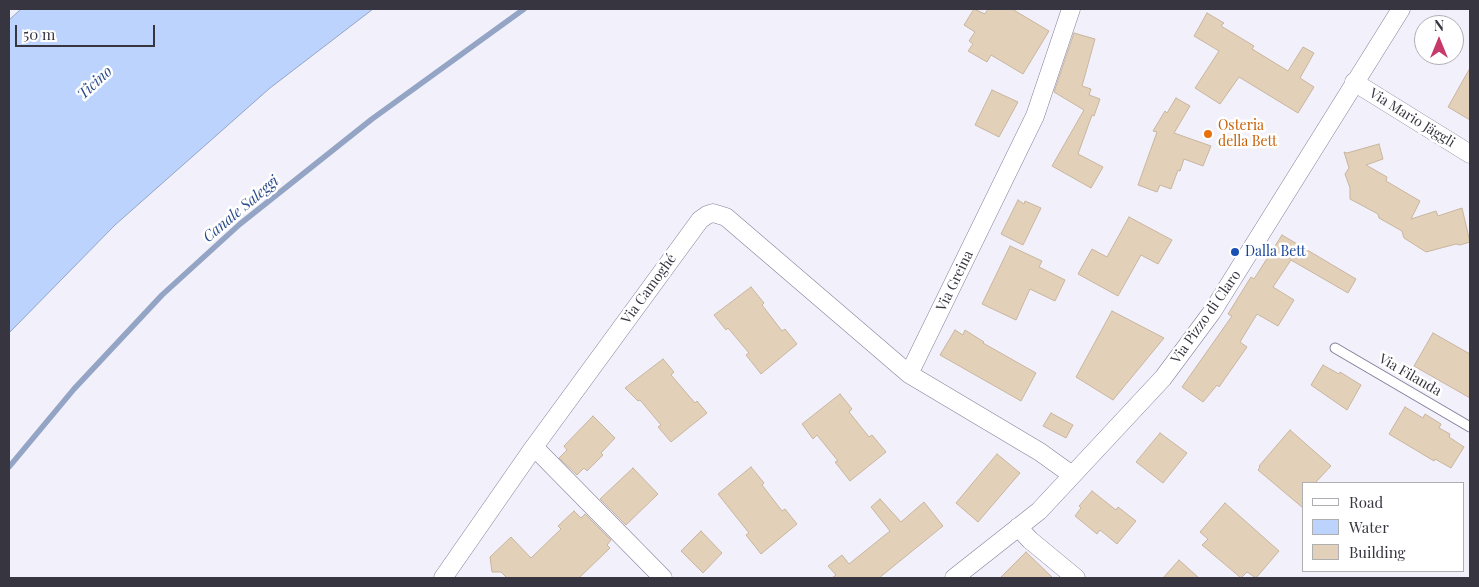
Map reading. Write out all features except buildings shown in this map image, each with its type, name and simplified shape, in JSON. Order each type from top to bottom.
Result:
[{"type":"street","name":"Via Greina","points":[[909,374],[1035,116],[1071,9]]},
{"type":"street","name":"Via Pizzo di Claro","points":[[954,578],[1039,511],[1164,378],[1212,312],[1401,9]]},
{"type":"street","name":"Via Mario Jäggli","points":[[1354,82],[1470,154]]},
{"type":"street","name":"Via Camoghé","points":[[443,578],[534,447],[700,220],[706,215],[713,213],[726,216],[909,374]]},
{"type":"street","points":[[909,374],[1040,452],[1072,475]]},
{"type":"street","points":[[534,447],[663,578]]},
{"type":"street","points":[[1018,528],[1076,578]]},
{"type":"lane","name":"Via Filanda","points":[[1335,348],[1470,426]]},
{"type":"water","name":"Ticino","points":[[21,9],[373,9],[270,88],[115,225],[9,333],[9,20]]},
{"type":"waterway","name":"Canale Saleggi","points":[[9,467],[74,389],[162,295],[240,224],[372,119],[524,9]]},
{"type":"place","name":"Osteria della Bett","points":[[1208,134]]},
{"type":"place","name":"Dalla Bett","points":[[1235,252]]}]
